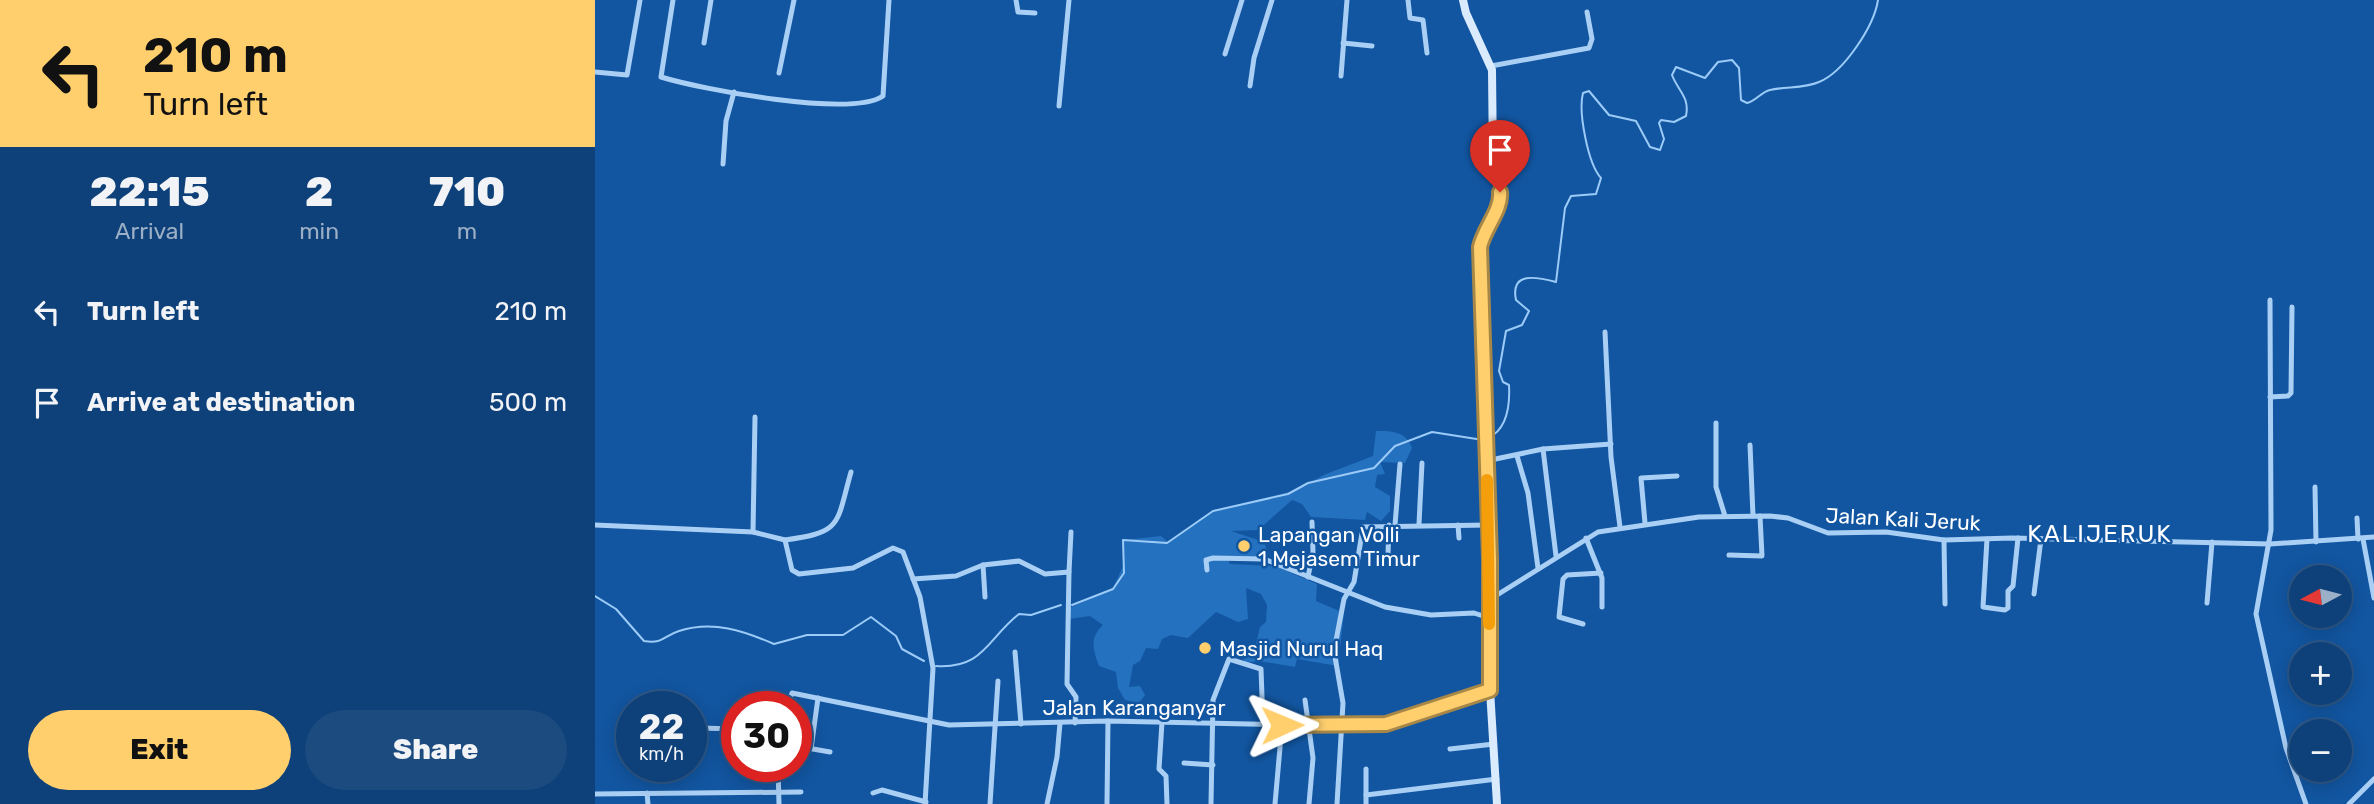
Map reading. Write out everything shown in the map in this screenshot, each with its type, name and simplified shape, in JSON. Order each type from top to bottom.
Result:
[{"type":"street","points":[[595,72],[627,75],[640,0]]},
{"type":"street","points":[[673,0],[660,76],[808,104],[880,99],[885,90],[889,0]]},
{"type":"street","points":[[704,43],[711,0]]},
{"type":"street","points":[[779,73],[793,0]]},
{"type":"street","points":[[1016,0],[1018,12],[1035,13]]},
{"type":"street","points":[[1059,106],[1069,0]]},
{"type":"street","points":[[1225,54],[1242,0]]},
{"type":"street","points":[[1250,86],[1254,58],[1272,0]]},
{"type":"street","points":[[1341,76],[1347,0]]},
{"type":"street","points":[[1408,0],[1409,17],[1423,20],[1427,53]]},
{"type":"street","points":[[1463,0],[1491,66],[1493,163],[1500,197],[1484,230],[1480,247],[1489,525],[1490,690],[1497,804]]},
{"type":"street","points":[[1491,66],[1586,49],[1592,39],[1587,12]]},
{"type":"street","points":[[1343,43],[1371,46]]},
{"type":"street","points":[[723,164],[726,121],[734,92]]},
{"type":"street","points":[[2270,300],[2270,544],[2258,590],[2257,623],[2286,748],[2306,804]]},
{"type":"street","points":[[2270,397],[2288,396],[2291,393],[2292,307]]},
{"type":"street","points":[[1605,332],[1611,444],[1620,527]]},
{"type":"street","points":[[753,532],[755,417]]},
{"type":"street","points":[[1716,423],[1716,487],[1725,516]]},
{"type":"street","points":[[1486,461],[1543,449],[1611,444]]},
{"type":"street","points":[[1729,555],[1762,556],[1750,445]]},
{"type":"street","points":[[1543,449],[1556,556]]},
{"type":"street","points":[[1517,456],[1528,493],[1538,568]]},
{"type":"street","points":[[1419,524],[1422,463]]},
{"type":"street","points":[[1388,554],[1400,464]]},
{"type":"street","points":[[595,526],[753,532],[785,540],[825,532],[838,517],[851,472]]},
{"type":"street","points":[[1645,523],[1641,478],[1677,476]]},
{"type":"street","points":[[2315,487],[2316,542]]},
{"type":"street","name":"Jalan Kali Jeruk","points":[[1489,610],[1538,568],[1586,538],[1620,527],[1645,523],[1725,516],[1788,518],[1828,533],[1886,532],[1944,540],[2018,538],[2270,544],[2374,537]]},
{"type":"street","points":[[2357,518],[2374,598]]},
{"type":"street","points":[[1308,577],[1313,552],[1312,522]]},
{"type":"street","points":[[1337,804],[1343,703],[1334,651],[1342,607],[1354,582],[1363,527],[1419,524],[1489,525]]},
{"type":"street","points":[[1458,525],[1459,538]]},
{"type":"street","points":[[1072,532],[1067,684],[1076,697],[1075,723]]},
{"type":"street","points":[[1586,538],[1601,573],[1602,607]]},
{"type":"street","points":[[1987,539],[1983,607],[2005,610],[2008,591],[2013,586],[2018,538]]},
{"type":"street","points":[[2034,594],[2041,539]]},
{"type":"street","points":[[785,540],[796,574],[825,574],[853,568],[893,548],[905,555],[933,668],[932,723],[925,803],[882,789],[873,793]]},
{"type":"street","points":[[1944,540],[1945,604]]},
{"type":"street","points":[[2207,603],[2212,542]]},
{"type":"street","points":[[1207,570],[1206,560],[1213,558],[1262,559],[1394,608],[1431,615],[1489,610]]},
{"type":"street","points":[[913,579],[956,576],[983,565],[1021,561],[1045,574],[1069,572]]},
{"type":"street","points":[[983,565],[985,597]]},
{"type":"street","points":[[1583,624],[1559,617],[1563,579],[1567,575],[1601,573]]},
{"type":"street","points":[[1015,652],[1021,724]]},
{"type":"street","points":[[1211,804],[1212,723],[1216,690],[1230,659],[1261,668],[1263,724]]},
{"type":"street","points":[[990,804],[998,681]]},
{"type":"street","name":"Jalan Karanganyar","points":[[812,697],[932,723],[1108,721],[1282,725],[1308,723],[1342,726],[1397,721],[1490,690]]},
{"type":"street","points":[[812,742],[818,698]]},
{"type":"street","points":[[1305,700],[1313,758],[1308,804]]},
{"type":"street","points":[[1107,804],[1108,721]]},
{"type":"street","points":[[1163,722],[1159,769],[1166,776],[1167,804]]},
{"type":"street","points":[[1047,804],[1057,757],[1060,723]]},
{"type":"street","points":[[1275,804],[1282,725]]},
{"type":"street","points":[[1450,749],[1494,744]]},
{"type":"street","points":[[812,749],[830,752]]},
{"type":"street","points":[[1184,763],[1213,765]]},
{"type":"street","points":[[1366,769],[1370,795],[1366,804]]},
{"type":"street","points":[[1370,795],[1497,779]]},
{"type":"street","points":[[2349,804],[2374,779]]},
{"type":"street","points":[[777,782],[779,804]]},
{"type":"street","points":[[595,794],[776,790],[801,792]]},
{"type":"street","points":[[647,793],[648,804]]},
{"type":"shaded area","points":[[1376,431],[1402,435],[1412,448],[1405,463],[1380,462],[1385,474],[1377,475],[1375,487],[1390,496],[1390,511],[1381,521],[1367,512],[1365,520],[1311,517],[1302,504],[1292,500],[1258,530],[1231,531],[1264,542],[1267,550],[1262,562],[1227,557],[1230,564],[1272,566],[1274,558],[1288,564],[1289,572],[1317,584],[1316,601],[1344,613],[1338,666],[1297,659],[1295,667],[1259,661],[1245,663],[1241,653],[1255,648],[1260,627],[1266,622],[1267,605],[1261,594],[1246,588],[1248,619],[1238,622],[1216,612],[1188,638],[1171,635],[1162,639],[1158,649],[1146,648],[1140,661],[1133,665],[1129,687],[1140,686],[1145,695],[1139,703],[1125,700],[1118,688],[1116,672],[1099,666],[1095,655],[1094,639],[1103,625],[1090,616],[1069,619],[1069,608],[1113,589],[1123,566],[1123,540],[1161,536],[1168,542],[1213,511],[1293,491],[1326,474],[1373,456]]},
{"type":"waterway","points":[[1488,438],[1500,429],[1508,408],[1509,385],[1503,382],[1499,371],[1506,331],[1522,325],[1529,311],[1516,300],[1517,284],[1527,278],[1556,282],[1565,208],[1571,196],[1596,194],[1601,178],[1592,161],[1585,137],[1583,93],[1589,91],[1609,115],[1636,121],[1650,147],[1660,150],[1664,139],[1659,123],[1661,120],[1674,122],[1686,116],[1685,99],[1672,75],[1676,67],[1705,78],[1718,62],[1732,60],[1739,68],[1741,100],[1747,103],[1770,90],[1813,84],[1829,77],[1848,59],[1871,22],[1878,0]]},
{"type":"waterway","points":[[1072,605],[1113,589],[1124,573],[1123,540],[1167,543],[1213,511],[1288,494],[1308,483],[1374,468],[1395,446],[1432,432],[1483,440]]},
{"type":"waterway","points":[[595,596],[616,609],[644,641],[660,640],[692,628],[716,627],[740,631],[774,644],[807,635],[843,635],[871,617],[896,636],[902,649],[924,661]]},
{"type":"waterway","points":[[936,666],[952,666],[975,657],[1019,614],[1031,615],[1061,605]]},
{"type":"slow traffic","points":[[1487,480],[1489,624]]},
{"type":"place","name":"Lapangan Volli 1 Mejasem Timur","points":[[1244,546]]},
{"type":"place","name":"Masjid Nurul Haq","points":[[1205,648]]},
{"type":"district","name":"KALIJERUK","points":[[2100,534]]},
{"type":"route","points":[[1282,725],[1386,724],[1490,690],[1490,559],[1480,247],[1484,230],[1500,203],[1500,192]]}]
